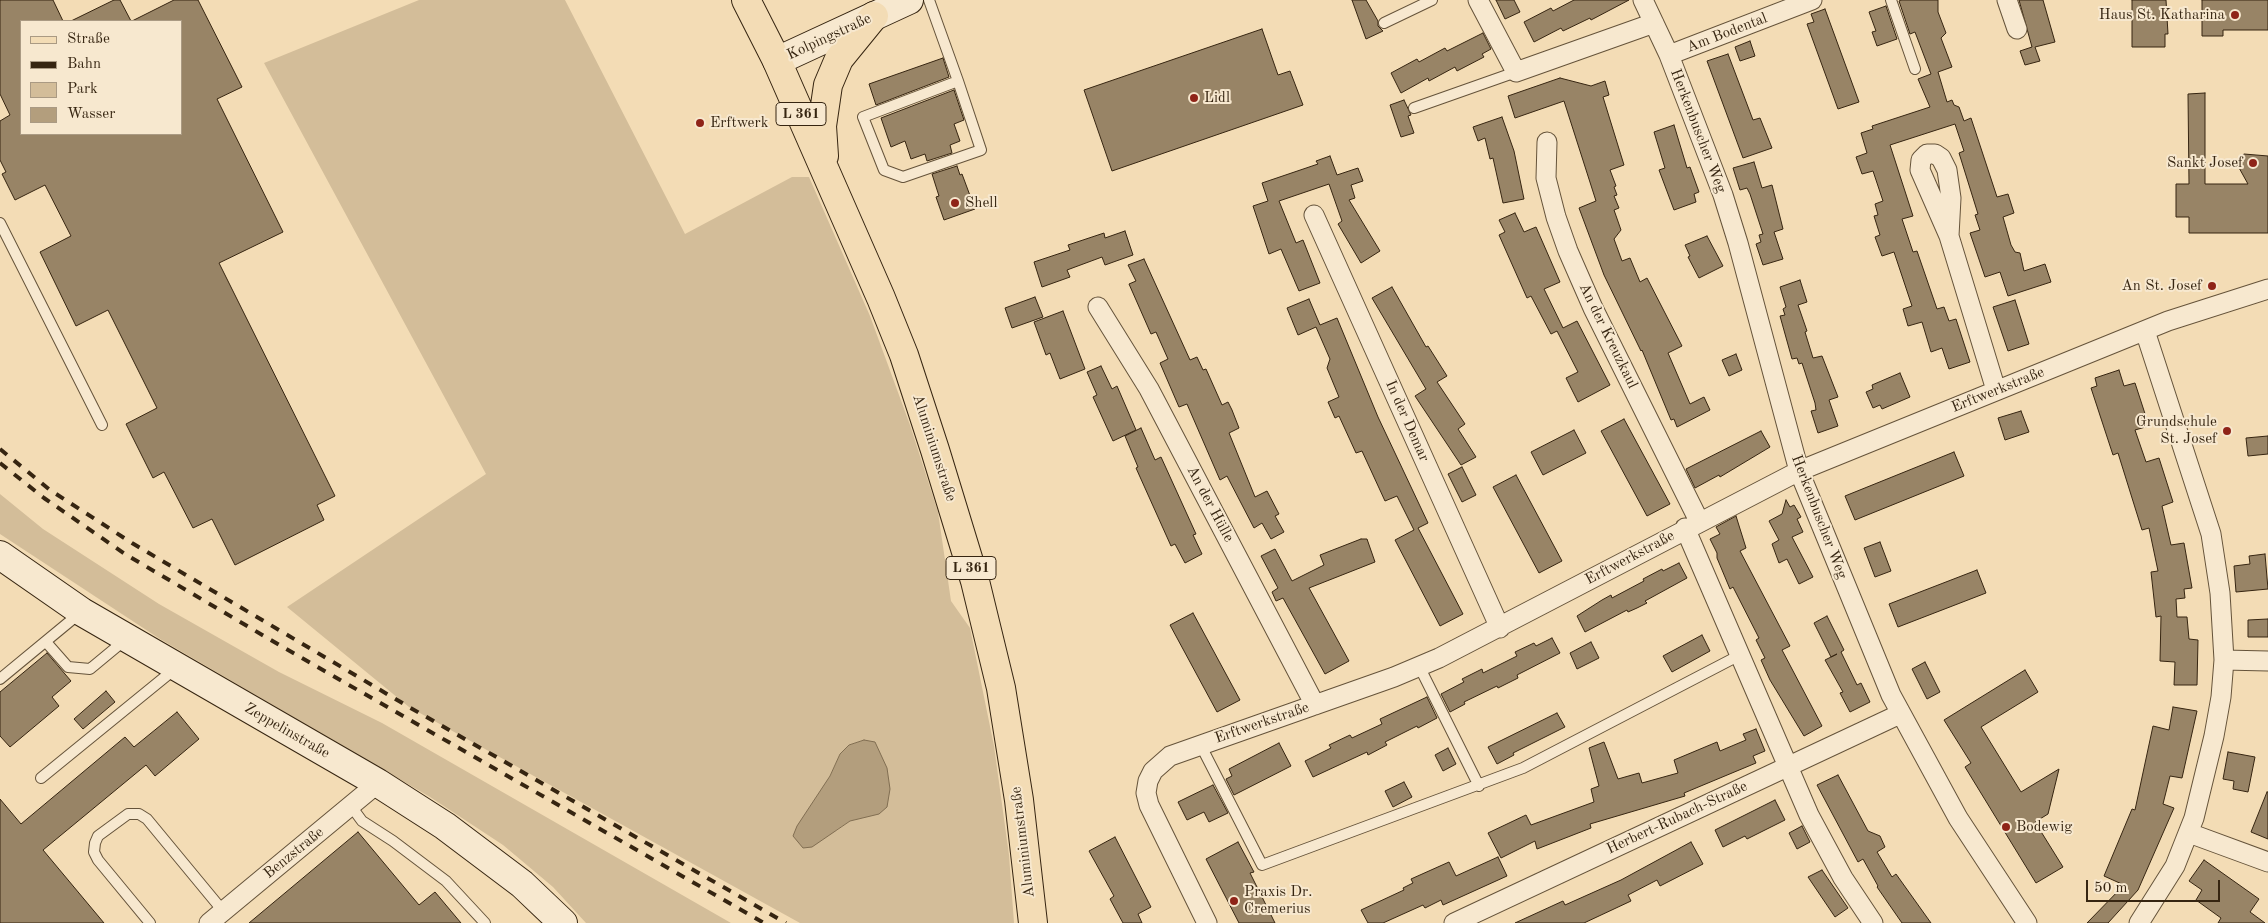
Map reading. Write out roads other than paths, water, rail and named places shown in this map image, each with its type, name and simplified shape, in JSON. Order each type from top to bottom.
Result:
[{"type":"main road","name":"Aluminiumstraße","points":[[746,0],[777,61],[881,298],[904,355],[935,450],[975,582],[994,658],[1007,723],[1025,848],[1033,923]]},
{"type":"main road","points":[[824,168],[822,126],[828,85],[839,59],[874,16]]},
{"type":"street","name":"Kolpingstraße","points":[[777,61],[909,0]]},
{"type":"street","points":[[1478,0],[1516,72],[1654,23]]},
{"type":"street","name":"Herkenbuscher Weg","points":[[1643,0],[1669,55],[1720,187],[1738,244],[1799,471],[1900,714],[1958,818],[2020,921]]},
{"type":"street","name":"Am Bodental","points":[[1669,55],[1812,0]]},
{"type":"street","points":[[2007,0],[2017,29]]},
{"type":"street","name":"An der Kreuzkaul","points":[[1547,142],[1546,178],[1556,217],[1571,258],[1692,525]]},
{"type":"street","name":"In der Demar","points":[[1314,215],[1500,628]]},
{"type":"street","points":[[1949,236],[1996,390]]},
{"type":"street","name":"Erftwerkstraße","points":[[1207,923],[1149,805],[1146,793],[1150,775],[1156,766],[1174,754],[1315,705],[1418,666],[1500,628],[1692,525],[1799,471],[2145,331],[2206,308],[2268,288]]},
{"type":"street","name":"An der Hülle","points":[[1098,308],[1149,389],[1315,705]]},
{"type":"street","points":[[2140,923],[2167,880],[2189,833],[2214,736],[2221,697],[2224,660],[2220,593],[2211,534],[2145,331]]},
{"type":"street","points":[[1692,525],[1740,655],[1787,766],[1832,860],[1873,923]]},
{"type":"street","name":"Zeppelinstraße","points":[[0,555],[82,612],[378,783],[445,826],[522,884],[562,923]]},
{"type":"street","points":[[2224,660],[2268,661]]},
{"type":"street","name":"Herbert-Rubach-Straße","points":[[1454,923],[1900,714]]},
{"type":"street","name":"Benzstraße","points":[[216,917],[378,783]]},
{"type":"street","points":[[2189,833],[2268,862]]},
{"type":"lane","points":[[930,0],[958,81],[981,150],[902,177],[884,170],[863,117],[958,81]]},
{"type":"lane","points":[[1384,23],[1432,0]]},
{"type":"lane","points":[[1891,0],[1915,69]]},
{"type":"lane","points":[[1414,108],[1516,72]]},
{"type":"lane","points":[[0,223],[102,425]]},
{"type":"lane","points":[[0,679],[82,612]]},
{"type":"lane","points":[[46,642],[68,667],[90,669],[127,638]]},
{"type":"lane","points":[[1200,744],[1262,865],[1479,786],[1541,759],[1740,655]]},
{"type":"lane","points":[[1418,666],[1479,786]]},
{"type":"lane","points":[[41,778],[177,667]]},
{"type":"lane","points":[[351,806],[362,821],[446,880],[485,923]]},
{"type":"lane","points":[[150,923],[98,860],[94,852],[98,836],[128,814],[139,814],[147,819],[216,917]]},
{"type":"water","points":[[864,740],[875,742],[887,768],[890,789],[887,807],[879,814],[850,821],[812,847],[803,848],[793,836],[797,826],[830,776],[840,754],[849,745]]},
{"type":"railway","points":[[0,449],[50,490],[132,543],[409,707],[786,923]]},
{"type":"railway","points":[[0,463],[44,498],[125,554],[281,646],[764,923]]},
{"type":"place","name":"Haus St. Katharina","points":[[2235,15]]},
{"type":"place","name":"Lidl","points":[[1194,98]]},
{"type":"place","name":"Erftwerk","points":[[700,123]]},
{"type":"place","name":"Sankt Josef","points":[[2253,163]]},
{"type":"place","name":"Shell","points":[[955,203]]},
{"type":"place","name":"An St. Josef","points":[[2212,286]]},
{"type":"place","name":"Grundschule St. Josef","points":[[2227,431]]},
{"type":"place","name":"Bodewig","points":[[2006,827]]},
{"type":"place","name":"Praxis Dr. Cremerius","points":[[1234,901]]}]
